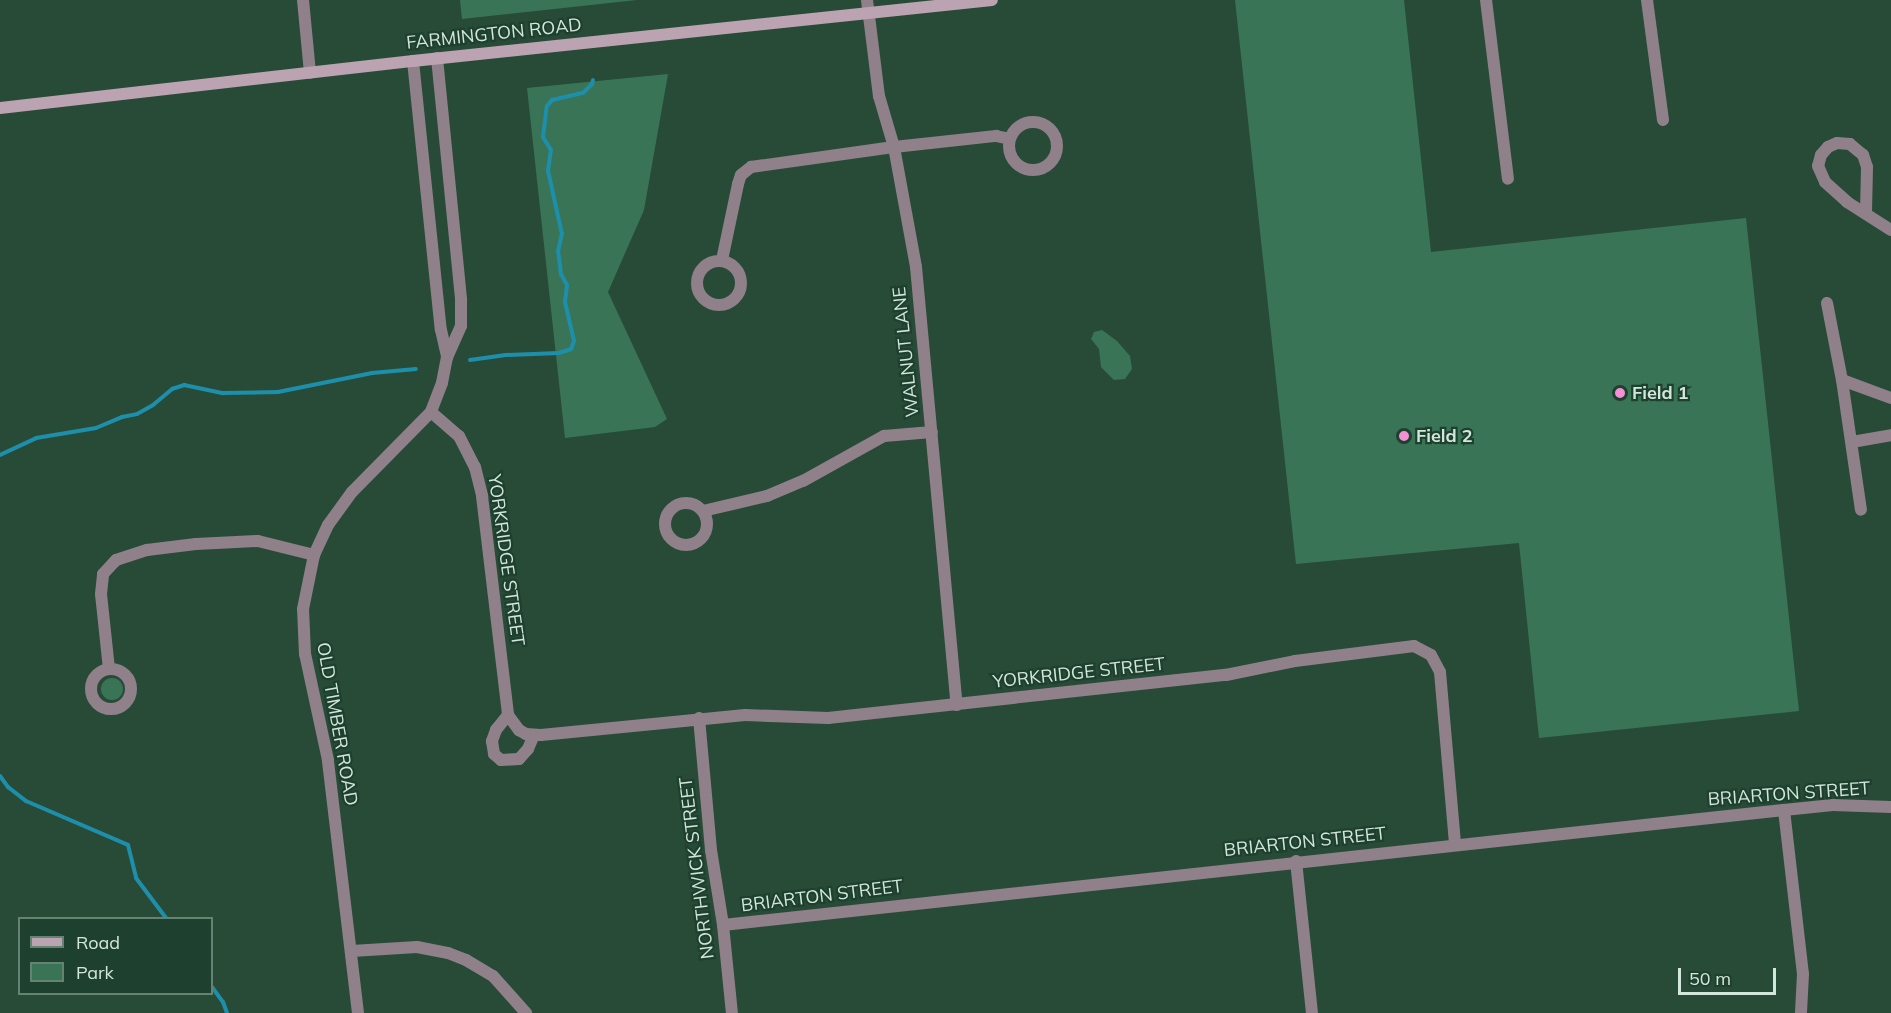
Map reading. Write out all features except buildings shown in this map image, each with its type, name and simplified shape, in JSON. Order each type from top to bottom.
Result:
[{"type":"street","points":[[303,0],[310,73]]},
{"type":"street","name":"WALNUT LANE","points":[[867,0],[879,96],[894,147],[916,267],[957,705]]},
{"type":"street","name":"FARMINGTON ROAD","points":[[0,108],[437,58],[992,0]]},
{"type":"street","points":[[1486,0],[1508,179]]},
{"type":"street","points":[[1647,0],[1664,120]]},
{"type":"street","points":[[431,411],[442,383],[447,357],[460,326],[461,300],[437,58]]},
{"type":"street","points":[[413,61],[441,330],[447,357]]},
{"type":"street","points":[[722,260],[738,184],[741,175],[751,167],[894,147],[996,136],[1010,139]]},
{"type":"street","points":[[1866,212],[1868,167],[1863,155],[1850,144],[1836,143],[1828,147],[1821,155],[1818,166],[1825,182],[1847,202],[1891,230]]},
{"type":"street","points":[[431,232],[453,230]]},
{"type":"street","points":[[1827,303],[1842,380],[1861,510]]},
{"type":"street","points":[[1842,380],[1891,398]]},
{"type":"street","name":"OLD TIMBER ROAD","points":[[358,1013],[328,760],[305,654],[303,609],[314,555],[328,525],[352,492],[431,411]]},
{"type":"street","name":"YORKRIDGE STREET","points":[[431,411],[459,436],[470,451],[479,484],[508,715]]},
{"type":"street","points":[[702,511],[767,495],[803,481],[884,436],[932,432]]},
{"type":"street","points":[[1851,442],[1891,435]]},
{"type":"street","points":[[109,669],[101,594],[103,574],[116,560],[147,550],[196,544],[258,541],[314,555]]},
{"type":"street","name":"YORKRIDGE STREET","points":[[534,735],[699,718],[745,715],[828,718],[957,705],[1226,675],[1295,661],[1414,646],[1431,655],[1440,672],[1455,844]]},
{"type":"street","points":[[508,715],[519,730],[534,735],[528,748],[519,759],[501,760],[494,754],[492,741],[496,730],[508,715]]},
{"type":"street","name":"NORTHWICK STREET","points":[[699,718],[711,850],[723,925],[732,1013]]},
{"type":"street","name":"BRIARTON STREET","points":[[723,925],[1296,861],[1833,805],[1891,807]]},
{"type":"street","points":[[1784,810],[1803,974],[1801,1013]]},
{"type":"street","points":[[1296,861],[1312,1013]]},
{"type":"street","points":[[352,951],[417,947],[448,953],[466,960],[493,976],[526,1013]]},
{"type":"green space","points":[[460,0],[637,0],[462,19]]},
{"type":"green space","points":[[1235,0],[1404,0],[1431,252],[1746,218],[1799,711],[1539,738],[1519,543],[1296,564]]},
{"type":"green space","points":[[668,74],[644,210],[608,292],[667,419],[655,427],[565,438],[527,88]]},
{"type":"green space","points":[[1102,330],[1117,341],[1130,356],[1132,369],[1125,379],[1114,380],[1101,367],[1099,349],[1091,339],[1094,332]]},
{"type":"green space","points":[[112,678],[120,681],[123,689],[120,697],[112,700],[104,697],[101,689],[104,681]]},
{"type":"waterway","points":[[470,360],[506,355],[559,353],[571,349],[574,341],[565,302],[567,285],[561,274],[558,251],[562,234],[548,171],[551,150],[543,137],[547,106],[552,100],[583,93],[593,80]]},
{"type":"waterway","points":[[0,455],[36,438],[96,428],[122,417],[137,414],[153,405],[172,389],[184,385],[223,393],[278,392],[372,373],[416,369]]},
{"type":"waterway","points":[[0,776],[8,787],[26,801],[128,845],[136,878],[165,917]]},
{"type":"waterway","points":[[213,988],[223,1002],[227,1013]]},
{"type":"place","name":"Field 1","points":[[1620,393]]},
{"type":"place","name":"Field 2","points":[[1404,436]]}]
